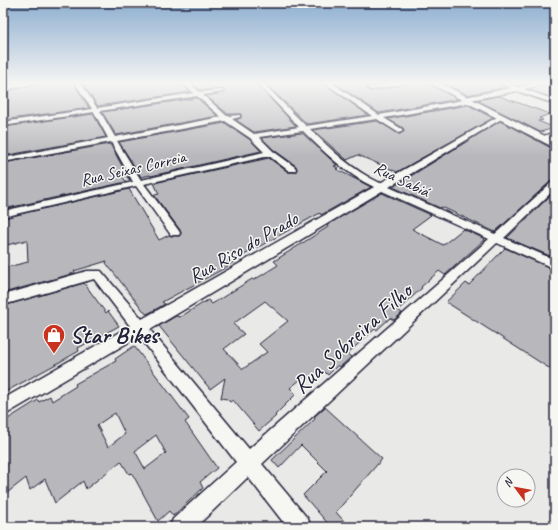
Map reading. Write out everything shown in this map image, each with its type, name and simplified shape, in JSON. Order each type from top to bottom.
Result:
[{"type":"main road","points":[[482,108],[555,144]]},
{"type":"street","points":[[3,124],[104,108]]},
{"type":"street","points":[[215,108],[253,136],[270,153],[292,169]]},
{"type":"street","name":"Rua Sabiá","points":[[285,108],[351,170],[381,188],[555,265]]},
{"type":"street","points":[[364,108],[399,131]]},
{"type":"street","points":[[253,136],[306,129],[426,108]]},
{"type":"street","points":[[95,109],[139,184],[175,233]]},
{"type":"street","points":[[3,160],[238,116]]},
{"type":"street","name":"Rua Riso do Prado","points":[[3,408],[501,117]]},
{"type":"street","points":[[542,138],[555,134]]},
{"type":"street","name":"Rua Seixas Correia","points":[[3,214],[270,153]]},
{"type":"street","name":"Rua Sobreira Filho","points":[[181,527],[248,462],[555,184]]},
{"type":"street","points":[[3,300],[87,275],[95,274],[99,276],[300,527]]},
{"type":"building","points":[[3,108],[89,108],[3,120]]},
{"type":"building","points":[[131,108],[208,108],[218,116],[116,135],[102,112]]},
{"type":"building","points":[[220,108],[279,108],[296,126],[254,132],[236,120],[241,118],[241,114],[228,114]]},
{"type":"building","points":[[290,108],[358,108],[368,115],[307,124]]},
{"type":"building","points":[[371,108],[409,108],[379,113]]},
{"type":"building","points":[[452,108],[473,108],[493,118],[397,172],[358,155],[347,160],[313,130],[377,121],[400,134],[404,131],[403,128],[388,119]]},
{"type":"building","points":[[492,108],[532,108],[550,114],[539,118],[543,120],[538,121],[555,128],[540,132]]},
{"type":"building","points":[[93,114],[106,137],[3,156],[3,127]]},
{"type":"building","points":[[500,121],[555,150],[555,180],[551,181],[495,232],[442,207],[440,208],[393,187]]},
{"type":"building","points":[[225,123],[249,139],[261,151],[141,177],[119,142]]},
{"type":"building","points":[[302,133],[337,165],[334,166],[338,168],[336,169],[371,187],[244,255],[225,268],[162,302],[165,304],[146,314],[106,263],[107,261],[74,271],[75,273],[3,293],[3,268],[28,262],[27,240],[3,246],[3,218],[129,189],[159,240],[169,235],[179,236],[181,234],[180,230],[154,195],[159,194],[154,183],[269,158],[288,172],[295,172],[297,170],[296,166],[274,150],[262,138]]},
{"type":"building","points":[[110,144],[130,180],[120,172],[126,182],[8,208],[7,195],[3,195],[3,163]]},
{"type":"building","points":[[555,191],[555,258],[507,238]]},
{"type":"building","points":[[382,193],[431,215],[412,229],[443,245],[463,229],[485,239],[445,275],[439,271],[398,310],[402,313],[394,320],[390,318],[377,330],[375,329],[347,354],[351,357],[340,367],[338,365],[328,375],[324,371],[313,381],[306,375],[290,388],[296,394],[275,415],[276,416],[259,431],[233,400],[230,402],[227,399],[221,398],[225,378],[210,389],[159,326],[176,316],[180,317],[208,300],[212,304],[252,279],[254,280],[278,265],[274,261],[328,227],[327,225]],"holes":[[[265,301],[288,321],[259,344],[267,352],[243,369],[224,349],[244,334],[233,324]]]},
{"type":"building","points":[[505,248],[555,270],[555,362],[552,370],[446,302],[466,283],[469,285]]},
{"type":"building","points":[[84,283],[106,313],[108,311],[119,326],[78,348],[79,351],[3,393],[3,306]]},
{"type":"building","points":[[134,346],[189,419],[185,422],[217,468],[200,482],[203,488],[173,516],[169,511],[158,521],[133,475],[131,473],[129,474],[121,461],[86,489],[83,481],[55,503],[45,479],[30,490],[26,478],[3,496],[3,422],[38,400],[39,402],[50,396],[52,401],[76,386],[75,384],[116,361],[115,359]],"holes":[[[115,413],[125,434],[108,447],[97,425]],[[156,435],[166,453],[145,469],[135,451]]]},
{"type":"building","points":[[325,407],[382,459],[336,512],[349,527],[331,527],[303,495],[327,471],[301,445],[279,468],[272,460],[315,419],[314,417]]},
{"type":"place","name":"Star Bikes","points":[[54,354]]}]
